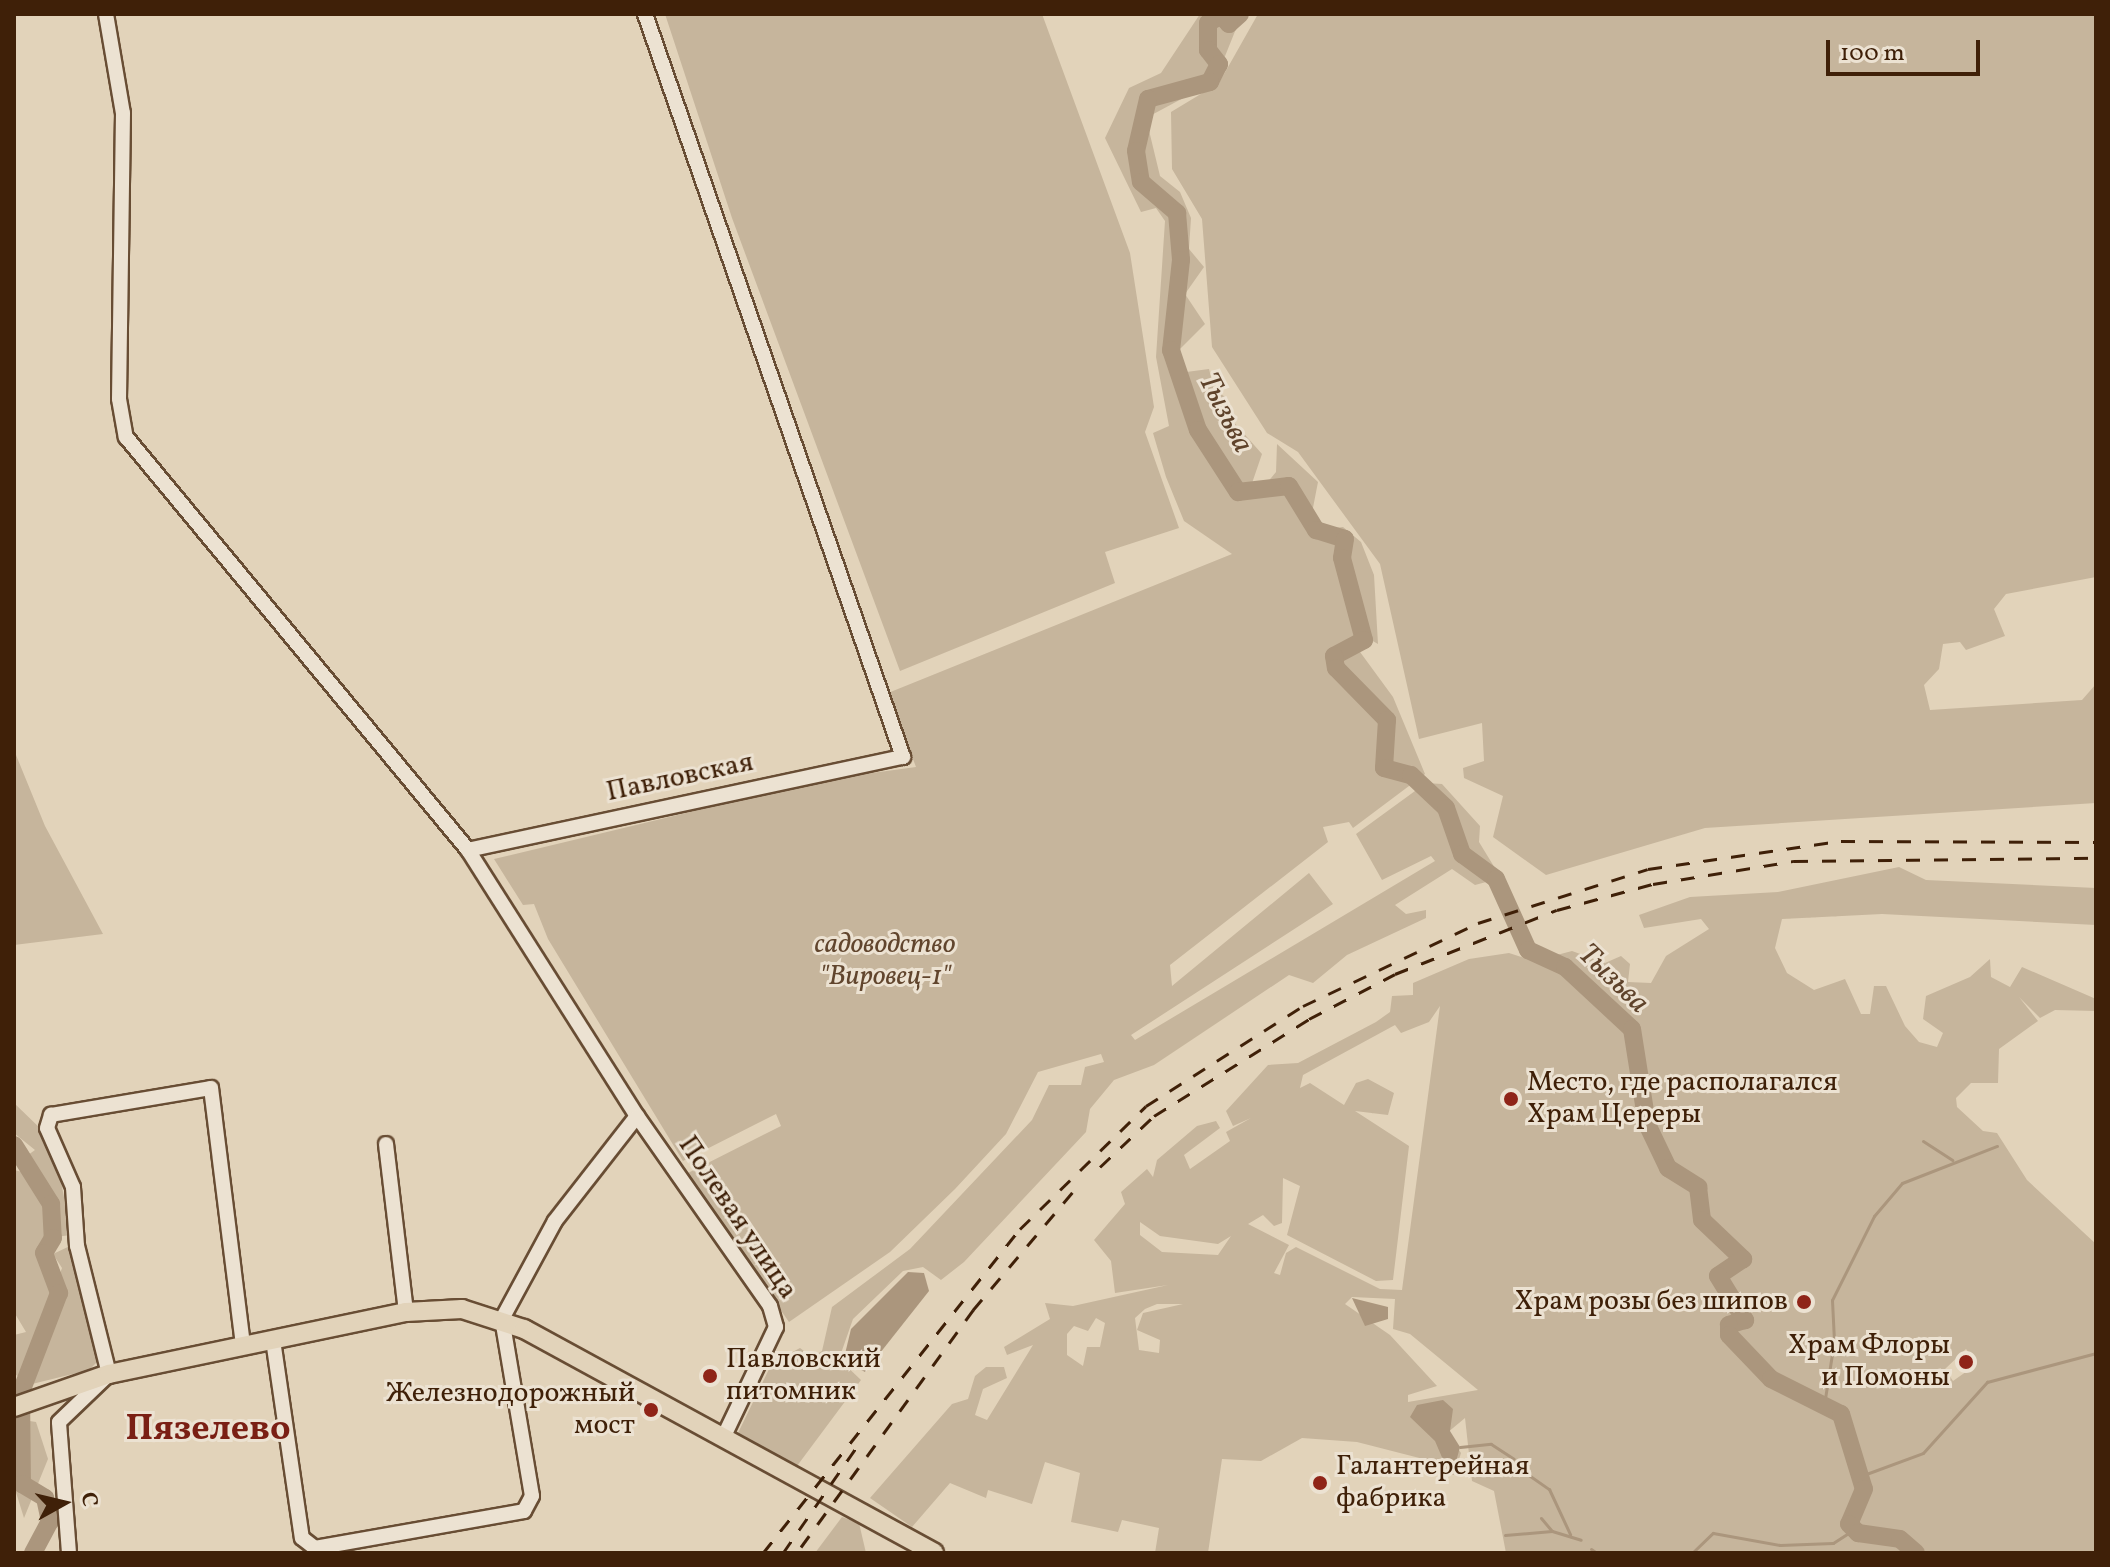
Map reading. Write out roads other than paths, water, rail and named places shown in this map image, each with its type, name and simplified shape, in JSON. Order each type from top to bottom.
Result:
[{"type":"main road","points":[[14,1407],[60,1388],[109,1374],[406,1312],[462,1309],[502,1319],[934,1553]]},
{"type":"street","points":[[106,14],[123,113],[119,399],[126,437],[468,850],[637,1116],[555,1221],[502,1319],[532,1496],[524,1511],[315,1548],[302,1538],[273,1340]]},
{"type":"street","name":"Павловская","points":[[468,850],[903,757],[645,14]]},
{"type":"street","points":[[69,1553],[59,1422],[109,1374],[77,1246],[73,1187],[47,1128],[51,1115],[78,1106],[211,1088],[243,1346]]},
{"type":"street","name":"Полевая улица","points":[[637,1116],[776,1318],[723,1438]]},
{"type":"street","points":[[386,1144],[406,1312]]},
{"type":"waterway","name":"Тызьва","points":[[1240,14],[1229,24],[1221,15],[1208,23],[1208,50],[1219,64],[1210,82],[1148,99],[1136,151],[1141,182],[1177,213],[1181,260],[1171,350],[1198,430],[1238,492],[1289,486],[1316,530],[1345,539],[1342,558],[1364,640],[1334,656],[1336,668],[1387,720],[1384,768],[1411,775],[1446,808],[1462,854],[1496,879],[1528,950],[1565,967],[1632,1029],[1647,1124],[1668,1168],[1698,1187],[1702,1220],[1743,1259],[1718,1276],[1745,1320],[1729,1325],[1729,1335],[1771,1379],[1841,1414],[1864,1489],[1849,1524],[1858,1533],[1900,1539],[1916,1553]]},
{"type":"waterway","points":[[1923,1141],[1952,1160]]},
{"type":"waterway","points":[[14,1145],[51,1204],[53,1238],[44,1253],[59,1293],[21,1392],[22,1484],[45,1498],[50,1521],[33,1553]]},
{"type":"waterway","points":[[1824,1405],[1834,1341],[1832,1300],[1874,1216],[1902,1183],[1997,1146]]},
{"type":"waterway","points":[[1858,1477],[1923,1453],[1987,1382],[2096,1353]]},
{"type":"waterway","points":[[1460,1447],[1491,1444],[1514,1459]]},
{"type":"waterway","points":[[1523,1471],[1549,1489],[1570,1534]]},
{"type":"waterway","points":[[1541,1518],[1552,1531]]},
{"type":"waterway","points":[[1692,1553],[1713,1533],[1780,1545],[1833,1543],[1853,1530]]},
{"type":"waterway","points":[[1505,1535],[1552,1531],[1581,1540]]},
{"type":"waterway","points":[[1591,1549],[1597,1553]]},
{"type":"railway","points":[[763,1553],[1020,1229],[1146,1106],[1303,1006],[1478,923],[1648,869],[1841,841],[2096,842]]},
{"type":"railway","points":[[1100,1167],[1154,1116],[1309,1019],[1395,974],[1557,910],[1653,884],[1794,861],[2096,858]]},
{"type":"railway","points":[[801,1547],[973,1310],[1076,1188]]},
{"type":"railway","points":[[783,1553],[856,1448]]},
{"type":"place","name":"Место, где располагался Храм Цереры","points":[[1511,1099]]},
{"type":"place","name":"Храм розы без шипов","points":[[1804,1302]]},
{"type":"place","name":"Храм Флоры и Помоны","points":[[1966,1362]]},
{"type":"place","name":"Павловский питомник","points":[[710,1376]]},
{"type":"place","name":"Железнодорожный мост","points":[[651,1410]]},
{"type":"place","name":"Галантерейная фабрика","points":[[1320,1483]]},
{"type":"district","name":"Пязелево","points":[[208,1431]]},
{"type":"park label","name":"садоводство \"Вировец-1\"","points":[[885,961]]}]
